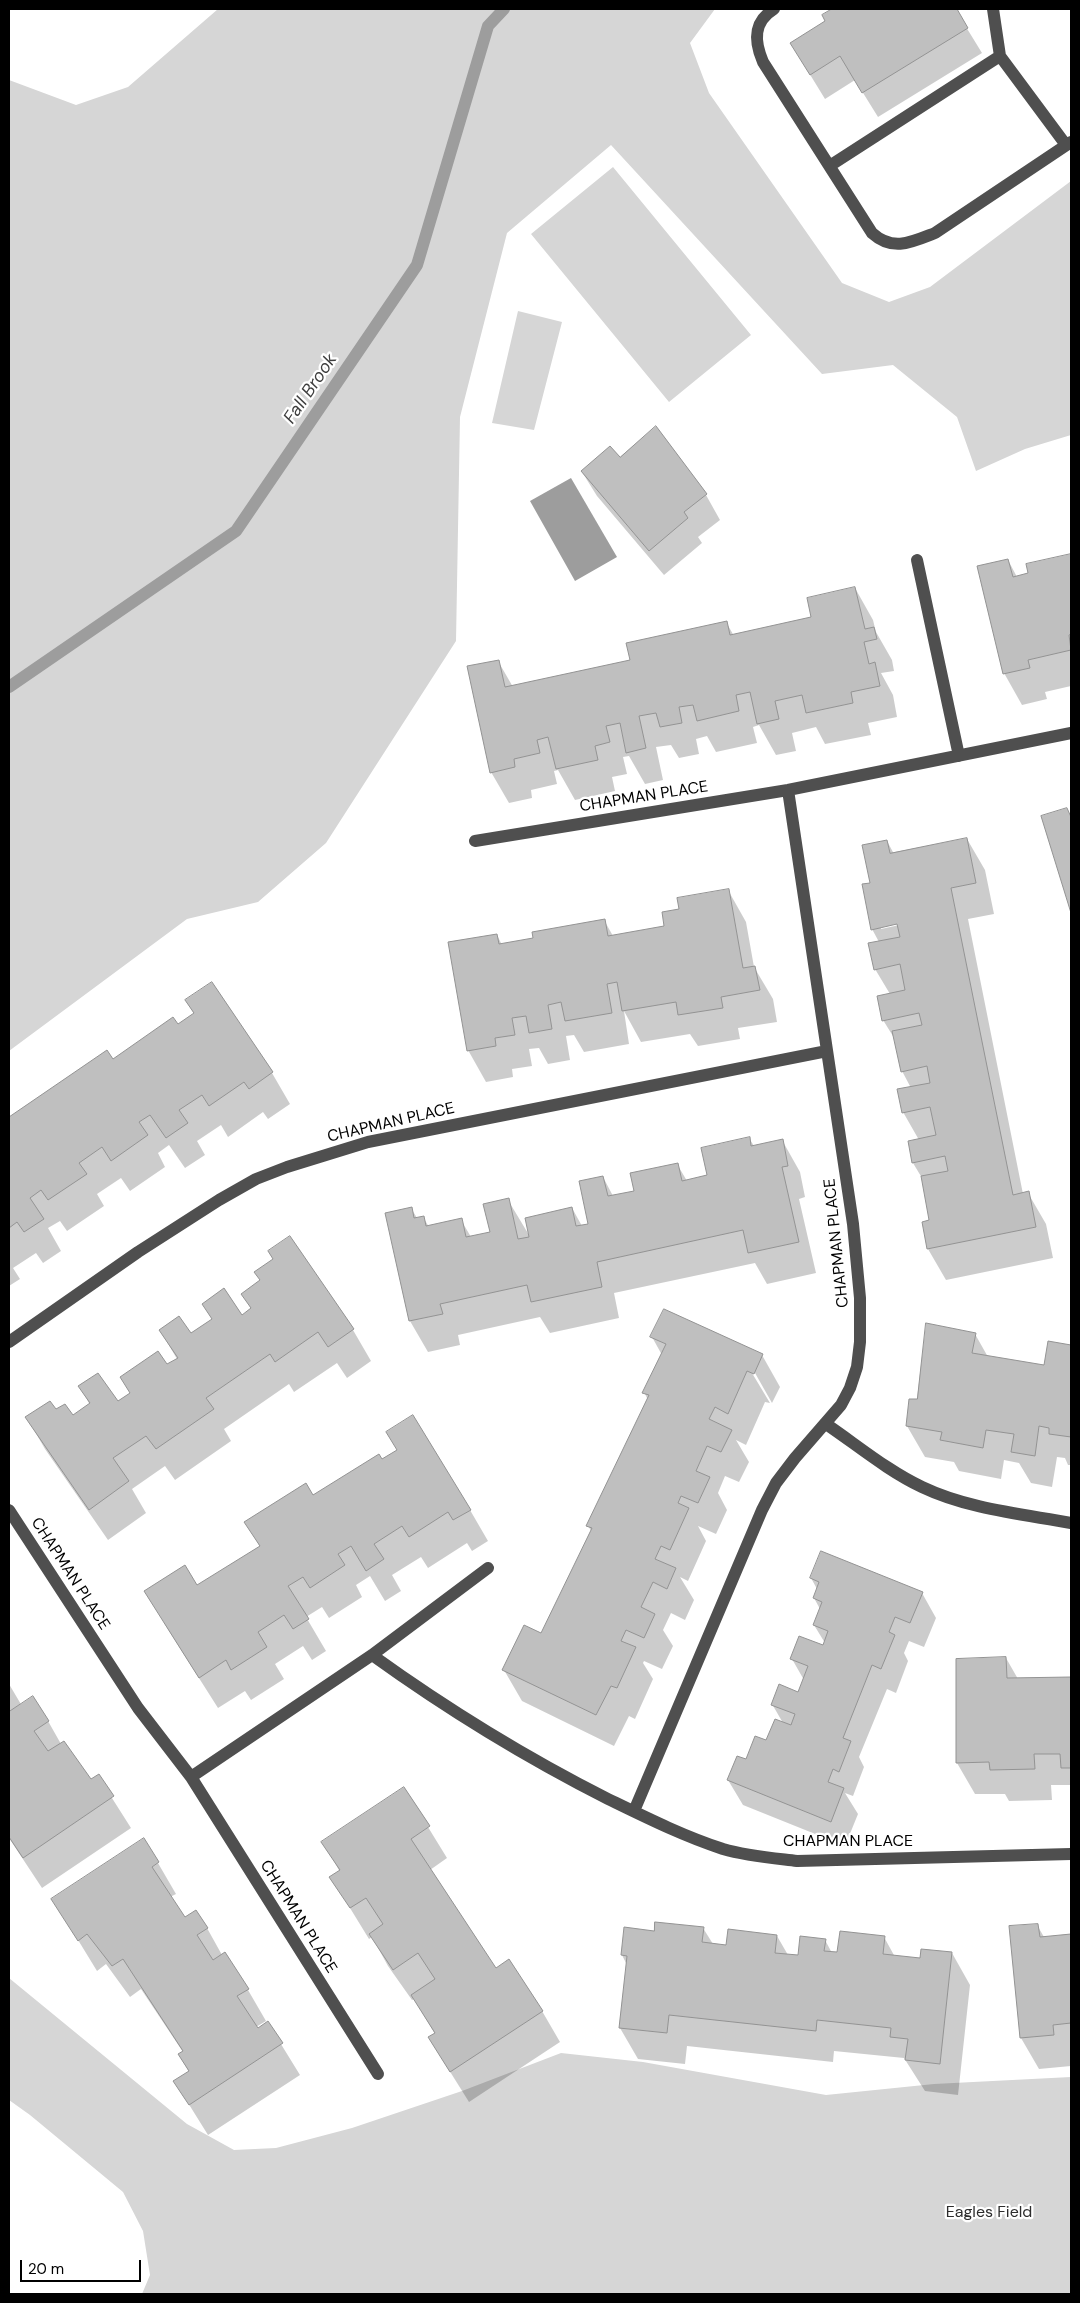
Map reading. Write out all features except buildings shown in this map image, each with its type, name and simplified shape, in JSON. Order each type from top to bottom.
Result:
[{"type":"street","points":[[774,9],[763,15],[758,27],[758,50],[763,62],[872,233],[881,241],[893,244],[912,243],[935,233],[1069,143],[1000,56],[993,9]]},
{"type":"street","points":[[830,165],[1000,56]]},
{"type":"street","points":[[917,560],[959,756]]},
{"type":"street","name":"CHAPMAN PLACE","points":[[475,841],[788,790],[1071,732]]},
{"type":"street","name":"CHAPMAN PLACE","points":[[634,1812],[762,1510],[780,1477],[842,1405],[857,1367],[860,1342],[860,1298],[853,1224],[788,790]]},
{"type":"street","name":"CHAPMAN PLACE","points":[[9,1342],[138,1252],[219,1200],[256,1179],[287,1167],[368,1142],[827,1051]]},
{"type":"street","points":[[826,1424],[908,1480],[924,1488],[968,1504],[1071,1523]]},
{"type":"street","name":"CHAPMAN PLACE","points":[[9,1510],[138,1708],[191,1777],[378,2074]]},
{"type":"street","points":[[191,1777],[372,1655],[488,1568]]},
{"type":"street","name":"CHAPMAN PLACE","points":[[372,1655],[420,1690],[487,1733],[554,1772],[685,1836],[724,1849],[757,1856],[797,1861],[1071,1854]]},
{"type":"green space","points":[[218,9],[715,9],[690,43],[709,93],[842,283],[889,302],[930,287],[1071,181],[1071,435],[1025,449],[976,471],[957,417],[893,365],[822,374],[611,145],[507,233],[460,417],[456,641],[326,843],[258,902],[187,919],[9,1051],[9,80],[76,105],[128,87]]},
{"type":"green space","points":[[613,167],[751,335],[669,402],[531,234]]},
{"type":"green space","points":[[518,311],[562,322],[534,430],[492,423]]},
{"type":"green space","name":"Eagles Field","points":[[9,1978],[187,2124],[234,2150],[276,2148],[352,2128],[462,2091],[561,2053],[643,2062],[826,2095],[934,2084],[1071,2077],[1071,2294],[142,2294],[150,2275],[143,2231],[123,2192],[30,2115],[9,2100]]},
{"type":"shaded area","points":[[571,478],[617,557],[575,581],[530,501]]},
{"type":"waterway","name":"Fall Brook","points":[[9,687],[236,531],[417,265],[488,26],[504,9]]}]
